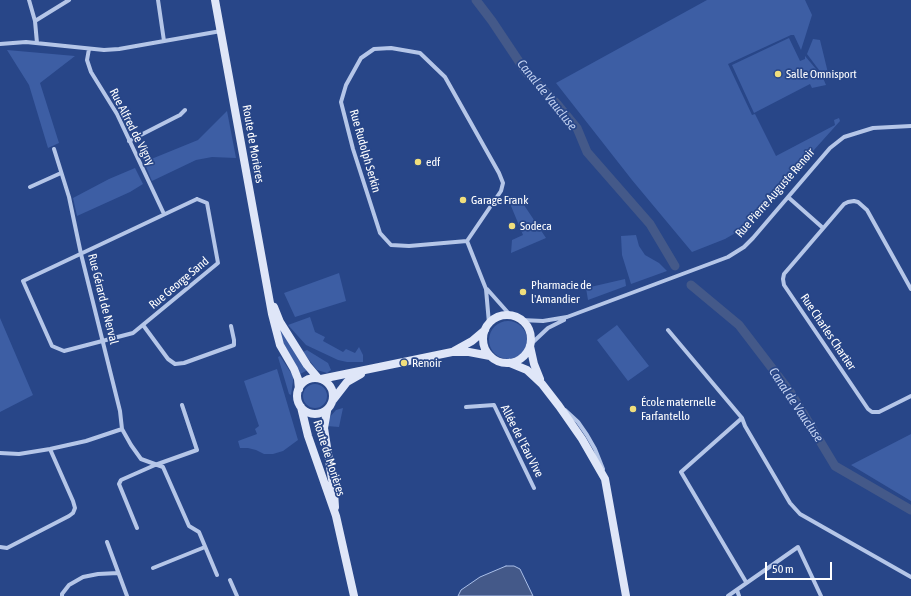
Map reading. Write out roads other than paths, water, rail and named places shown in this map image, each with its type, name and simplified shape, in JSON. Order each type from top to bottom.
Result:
[{"type":"main road","name":"Route de Morières","points":[[215,0],[272,314],[280,346],[294,369],[298,379],[299,389]]},
{"type":"main road","name":"Route de Morières","points":[[268,292],[280,322],[307,365],[319,379]]},
{"type":"main road","points":[[452,352],[472,341],[499,317],[511,316],[521,320],[529,330],[530,345],[536,371],[542,384]]},
{"type":"main road","points":[[487,327],[483,337],[484,344],[490,356]]},
{"type":"main road","points":[[510,363],[523,358],[528,352],[530,345]]},
{"type":"main road","points":[[319,379],[330,385],[334,395],[331,406],[326,411],[316,415],[305,411],[301,407],[297,398],[299,389],[307,380],[369,370],[452,352],[469,352],[490,356],[500,362],[510,363],[527,370],[542,384],[559,406],[606,479],[626,596]]},
{"type":"main road","points":[[333,400],[355,376],[369,370]]},
{"type":"main road","name":"Route de Morières","points":[[301,407],[308,436],[336,516],[354,596]]},
{"type":"main road","name":"Route de Morières","points":[[326,411],[324,428],[334,492],[336,516]]},
{"type":"street","points":[[29,0],[35,20],[37,43]]},
{"type":"street","points":[[35,20],[69,0]]},
{"type":"street","points":[[158,0],[164,41]]},
{"type":"street","points":[[0,44],[13,42],[37,43],[104,50],[119,49],[221,31]]},
{"type":"street","name":"Rue Rudolph Serkin","points":[[391,48],[420,53],[446,77],[499,173],[503,183],[501,191],[467,241],[409,246],[391,245],[380,233],[353,149],[341,102],[346,85],[362,58],[374,49],[391,48]]},
{"type":"street","name":"Rue Alfred de Vigny","points":[[89,49],[87,60],[88,65],[117,114],[164,214]]},
{"type":"street","points":[[129,141],[174,118],[185,110]]},
{"type":"street","name":"Rue Pierre Auguste Renoir","points":[[521,320],[544,321],[567,317],[680,276],[732,255],[753,238],[830,148],[844,137],[873,128],[911,126]]},
{"type":"street","name":"Rue Gérard de Nerval","points":[[54,149],[69,197],[81,254],[120,411],[122,429]]},
{"type":"street","points":[[30,187],[61,173]]},
{"type":"street","points":[[788,197],[823,228]]},
{"type":"street","name":"Rue George Sand","points":[[198,199],[207,204],[218,263],[133,333],[64,351],[52,346],[23,281],[81,254],[198,199]]},
{"type":"street","name":"Rue Charles Chartier","points":[[911,289],[867,210],[858,202],[854,201],[844,204],[784,274],[783,279],[784,285],[868,409],[872,412],[879,412],[911,396]]},
{"type":"street","points":[[467,241],[486,289],[487,327]]},
{"type":"street","points":[[486,289],[511,316]]},
{"type":"street","name":"Rue Pierre Auguste Renoir","points":[[530,345],[548,328],[567,317]]},
{"type":"street","points":[[144,325],[168,359],[175,364],[184,363],[234,345],[231,326]]},
{"type":"street","points":[[668,330],[742,418],[745,426],[792,506],[800,514],[911,577]]},
{"type":"street","points":[[137,528],[118,484],[121,480],[155,465],[197,450],[182,405]]},
{"type":"street","name":"Allée de l'Eau Vive","points":[[466,407],[494,405],[534,488]]},
{"type":"street","points":[[742,418],[681,472],[746,582]]},
{"type":"street","points":[[0,453],[19,454],[50,449],[86,441],[122,429],[141,459],[155,465],[163,466],[189,526],[198,532],[217,575]]},
{"type":"street","points":[[0,547],[7,548],[73,513],[75,508],[73,501],[50,449]]},
{"type":"street","points":[[107,542],[126,596]]},
{"type":"street","points":[[154,568],[205,547]]},
{"type":"street","points":[[728,596],[798,547],[821,596]]},
{"type":"street","points":[[62,596],[69,585],[83,577],[98,574],[118,573]]},
{"type":"street","points":[[230,580],[236,596]]},
{"type":"street","points":[[737,590],[739,596]]},
{"type":"waterway","name":"Canal de Vaucluse","points":[[476,0],[526,72],[558,105],[577,128],[587,152],[650,224],[675,266]]},
{"type":"waterway","name":"Canal de Vaucluse","points":[[691,285],[739,325],[791,393],[835,466],[911,510]]},
{"type":"place","name":"Salle Omnisport","points":[[778,74]]},
{"type":"place","name":"edf","points":[[418,162]]},
{"type":"place","name":"Garage Frank","points":[[463,200]]},
{"type":"place","name":"Sodeca","points":[[512,226]]},
{"type":"place","name":"Pharmacie de l'Amandier","points":[[523,292]]},
{"type":"place","name":"Renoir","points":[[404,363]]},
{"type":"place","name":"École maternelle Farfantello","points":[[633,409]]}]
